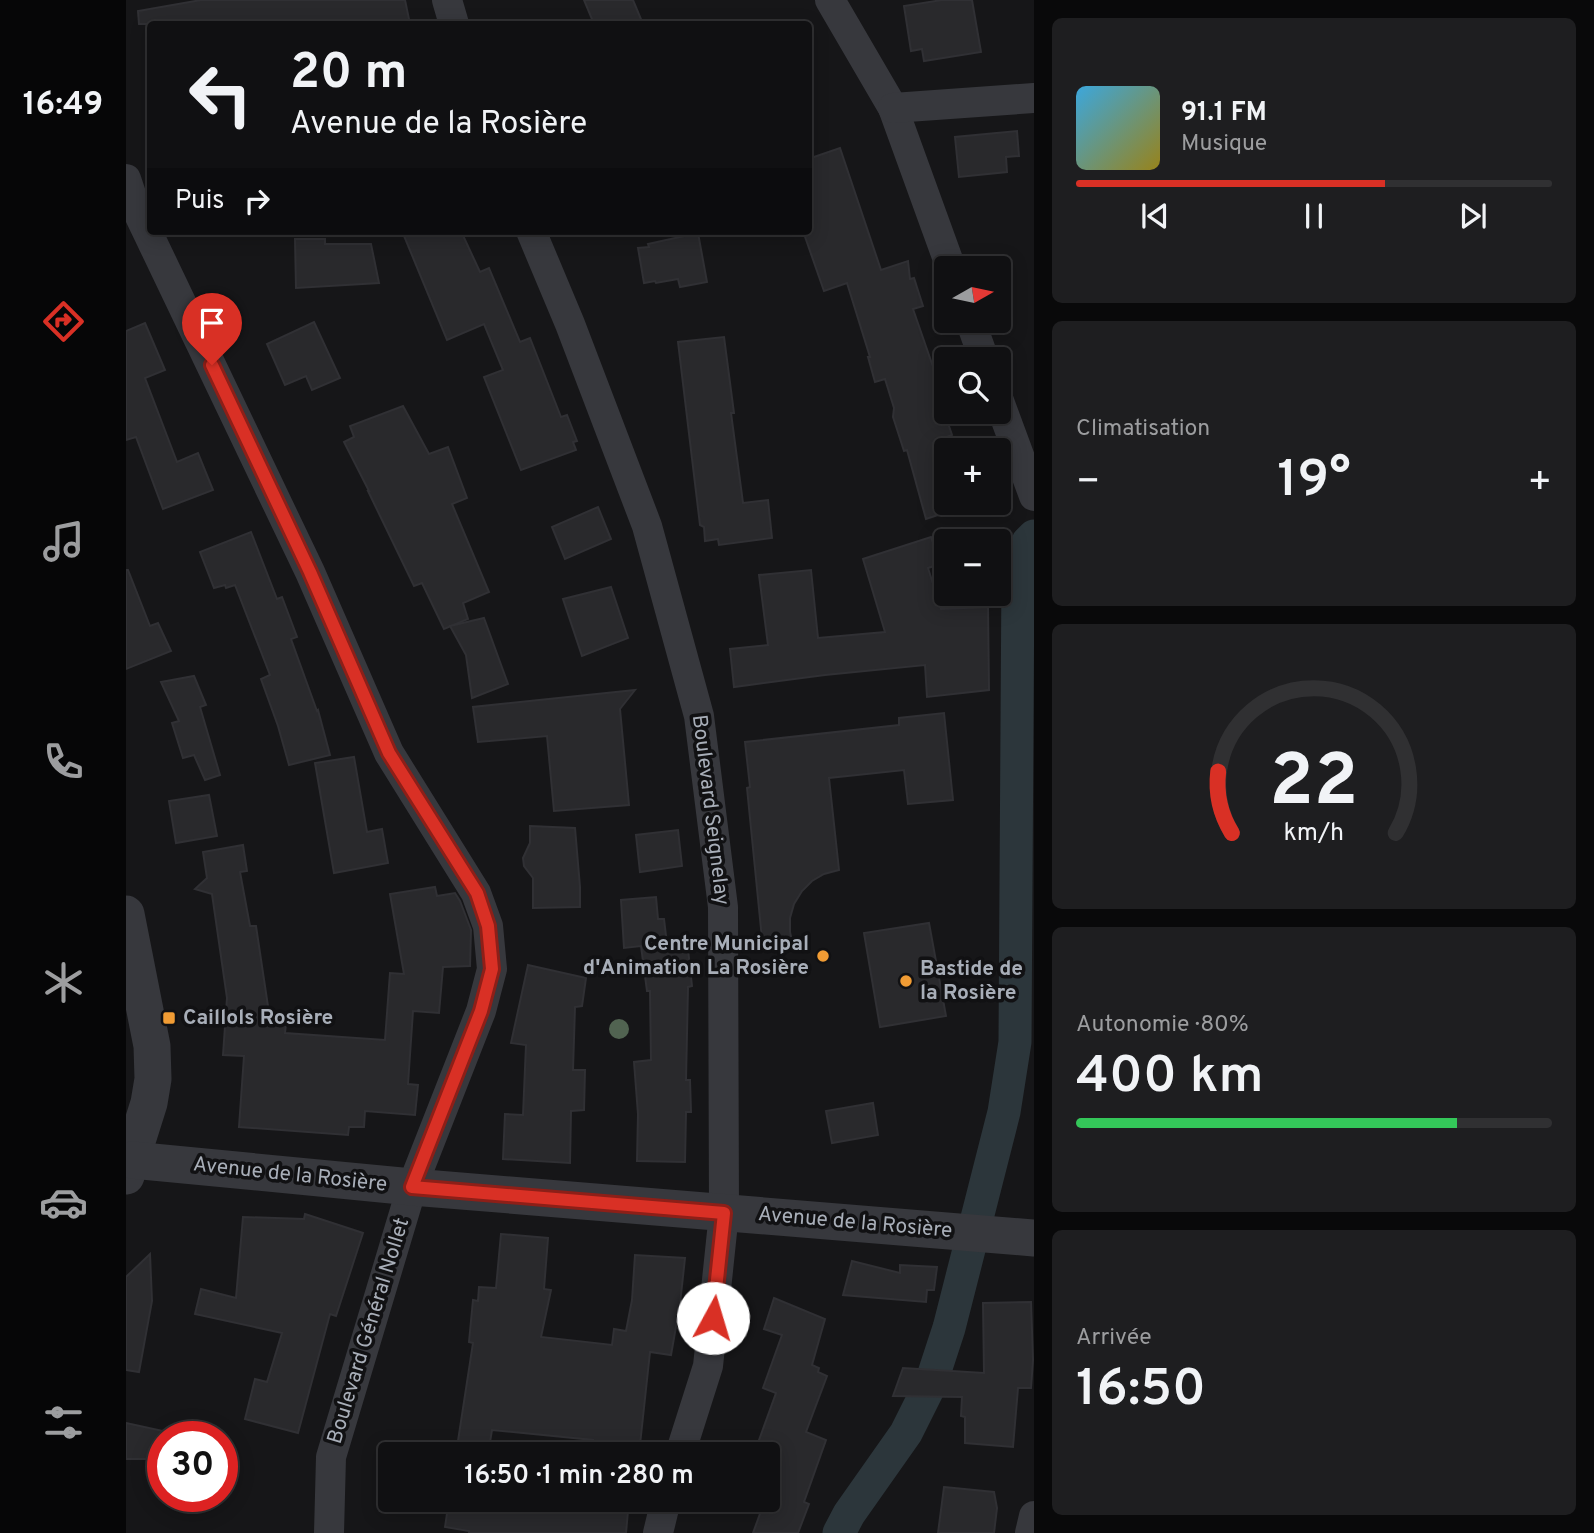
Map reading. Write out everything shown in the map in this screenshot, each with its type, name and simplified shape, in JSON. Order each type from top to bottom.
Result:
[{"type":"street","points":[[447,0],[453,21]]},
{"type":"street","points":[[830,0],[892,108],[947,256]]},
{"type":"street","points":[[892,108],[1034,98]]},
{"type":"street","name":"Boulevard Général Nollet","points":[[126,178],[147,231]]},
{"type":"street","name":"Boulevard Général Nollet","points":[[149,235],[310,572],[389,753],[477,893],[488,926],[492,969],[481,1011],[412,1187],[331,1457],[329,1533]]},
{"type":"street","name":"Boulevard Seignelay","points":[[533,235],[570,324],[647,526],[699,716],[723,907],[724,1213],[708,1366],[684,1442]]},
{"type":"street","points":[[1007,424],[1034,496]]},
{"type":"street","points":[[126,914],[152,1046],[153,1079],[149,1103],[129,1168]]},
{"type":"street","name":"Avenue de la Rosière","points":[[129,1168],[412,1187],[1034,1238]]},
{"type":"street","points":[[657,1533],[662,1512]]},
{"type":"street","points":[[1030,1533],[1034,1516]]},
{"type":"building","points":[[201,0],[405,0],[409,21],[147,21],[147,24],[139,24],[138,11]]},
{"type":"building","points":[[584,0],[633,0],[642,21],[593,21]]},
{"type":"building","points":[[942,0],[972,0],[981,52],[924,61],[922,49],[911,51],[904,6]]},
{"type":"building","points":[[1017,131],[1019,156],[1006,157],[1007,172],[959,177],[955,137]]},
{"type":"building","points":[[840,148],[881,270],[908,261],[910,279],[914,278],[923,306],[913,309],[934,370],[934,424],[948,424],[952,435],[947,438],[934,438],[934,515],[938,515],[926,519],[907,450],[904,451],[893,417],[894,408],[885,379],[875,382],[847,283],[824,291],[804,235],[812,235],[812,158]]},
{"type":"building","points":[[404,235],[463,235],[480,272],[489,268],[520,342],[530,338],[561,417],[567,415],[577,441],[573,442],[576,450],[521,470],[484,377],[503,370],[484,324],[447,340]]},
{"type":"building","points":[[698,235],[707,282],[680,287],[678,279],[644,283],[638,248],[649,247],[648,244]]},
{"type":"building","points":[[295,239],[325,239],[325,244],[371,244],[379,283],[296,288]]},
{"type":"building","points":[[314,322],[340,378],[312,390],[306,376],[285,385],[267,344]]},
{"type":"building","points":[[145,323],[165,370],[145,378],[177,462],[198,453],[213,490],[163,509],[136,437],[126,440],[126,331]]},
{"type":"building","points":[[724,337],[743,503],[768,500],[772,538],[719,545],[718,539],[705,541],[704,527],[700,525],[678,342]]},
{"type":"building","points":[[403,406],[429,454],[448,447],[467,498],[452,504],[489,592],[463,603],[468,619],[444,629],[422,583],[414,586],[344,442],[354,437],[350,426]]},
{"type":"building","points":[[598,507],[611,539],[565,559],[552,527]]},
{"type":"building","points":[[251,532],[277,599],[282,597],[297,637],[291,639],[318,710],[330,755],[289,765],[261,679],[270,675],[235,585],[214,588],[200,552]]},
{"type":"building","points":[[931,537],[934,566],[928,568],[934,587],[934,606],[940,606],[941,609],[988,607],[989,690],[927,697],[925,665],[734,687],[730,649],[768,645],[759,575],[811,570],[818,638],[885,632],[863,559]]},
{"type":"building","points":[[126,570],[150,626],[158,623],[171,651],[126,669]]},
{"type":"building","points":[[611,587],[628,638],[582,656],[563,599]]},
{"type":"building","points":[[484,618],[508,684],[472,698],[466,655],[450,626]]},
{"type":"building","points":[[194,676],[206,705],[200,707],[220,775],[205,780],[194,755],[183,758],[172,723],[179,721],[161,682]]},
{"type":"building","points":[[635,690],[620,709],[629,805],[554,811],[547,736],[478,742],[473,707]]},
{"type":"building","points":[[944,713],[953,800],[908,804],[904,770],[829,778],[839,870],[812,881],[794,904],[790,918],[793,946],[763,949],[745,742],[899,725],[899,718]]},
{"type":"building","points":[[354,757],[367,832],[382,829],[388,863],[334,873],[315,763]]},
{"type":"building","points":[[209,795],[217,836],[176,843],[169,801]]},
{"type":"building","points":[[530,826],[575,828],[580,907],[533,908],[533,878],[524,866],[523,858],[530,843]]},
{"type":"building","points":[[678,830],[682,866],[640,872],[636,835]]},
{"type":"building","points":[[243,845],[247,871],[240,872],[250,926],[256,926],[269,1013],[287,1014],[285,1033],[385,1040],[390,973],[404,974],[390,894],[435,887],[437,896],[455,893],[471,930],[470,966],[443,967],[439,1013],[413,1011],[408,1084],[418,1085],[415,1115],[365,1111],[364,1127],[349,1127],[348,1135],[239,1127],[244,1056],[223,1055],[227,998],[212,894],[195,889],[207,878],[203,852]]},
{"type":"building","points":[[656,897],[658,919],[664,919],[667,944],[687,940],[692,986],[688,987],[686,1080],[690,1080],[691,1112],[686,1112],[685,1162],[637,1161],[638,1114],[634,1062],[651,1060],[650,991],[647,991],[641,946],[624,948],[621,900]]},
{"type":"building","name":"Bastide de la Rosière","points":[[929,923],[946,1016],[880,1027],[864,933]]},
{"type":"building","points":[[528,965],[586,978],[582,1006],[575,1007],[573,1070],[585,1070],[584,1110],[571,1111],[570,1163],[503,1159],[505,1114],[523,1115],[526,1045],[511,1043]]},
{"type":"building","points":[[873,1103],[878,1135],[832,1143],[826,1111]]},
{"type":"building","points":[[305,1214],[363,1233],[336,1316],[330,1314],[298,1433],[245,1419],[255,1379],[267,1382],[282,1333],[195,1314],[201,1289],[236,1298],[243,1217],[304,1219]]},
{"type":"building","points":[[501,1234],[548,1238],[544,1289],[551,1290],[541,1337],[612,1345],[614,1329],[626,1331],[632,1300],[635,1255],[685,1258],[671,1355],[650,1352],[640,1442],[593,1442],[492,1430],[490,1442],[458,1442],[473,1343],[469,1342],[473,1300],[478,1301],[479,1287],[496,1288]]},
{"type":"building","points":[[150,1254],[152,1301],[139,1372],[126,1370],[126,1277]]},
{"type":"building","points":[[852,1261],[900,1273],[900,1265],[937,1267],[934,1290],[927,1290],[926,1302],[843,1295]]},
{"type":"building","points":[[774,1298],[825,1319],[812,1365],[827,1376],[806,1432],[826,1440],[804,1502],[809,1504],[798,1533],[753,1533],[761,1512],[780,1512],[780,1442],[758,1442],[776,1393],[763,1388],[782,1335],[764,1329]]},
{"type":"building","points":[[1031,1302],[1031,1388],[1018,1388],[1013,1447],[965,1443],[965,1417],[961,1416],[962,1397],[893,1396],[903,1368],[984,1373],[983,1303]]},
{"type":"building","points":[[126,1423],[147,1428],[147,1459],[126,1459]]},
{"type":"building","points":[[944,1487],[994,1492],[997,1508],[994,1533],[938,1533]]},
{"type":"building","points":[[447,1512],[628,1512],[626,1533],[469,1533],[445,1527]]},
{"type":"waterway","points":[[839,1533],[849,1514],[906,1433],[931,1383],[949,1328],[1004,1112],[1015,1042],[1018,567],[1028,542],[1034,536]]},
{"type":"place","name":"Centre Municipal d'Animation La Rosière","points":[[823,956]]},
{"type":"place","name":"Bastide de la Rosière","points":[[906,981]]},
{"type":"place","name":"Caillols Rosière","points":[[169,1018]]},
{"type":"route","points":[[212,365],[310,572],[389,753],[477,893],[488,926],[492,969],[481,1011],[412,1187],[724,1213],[713,1318]]}]
